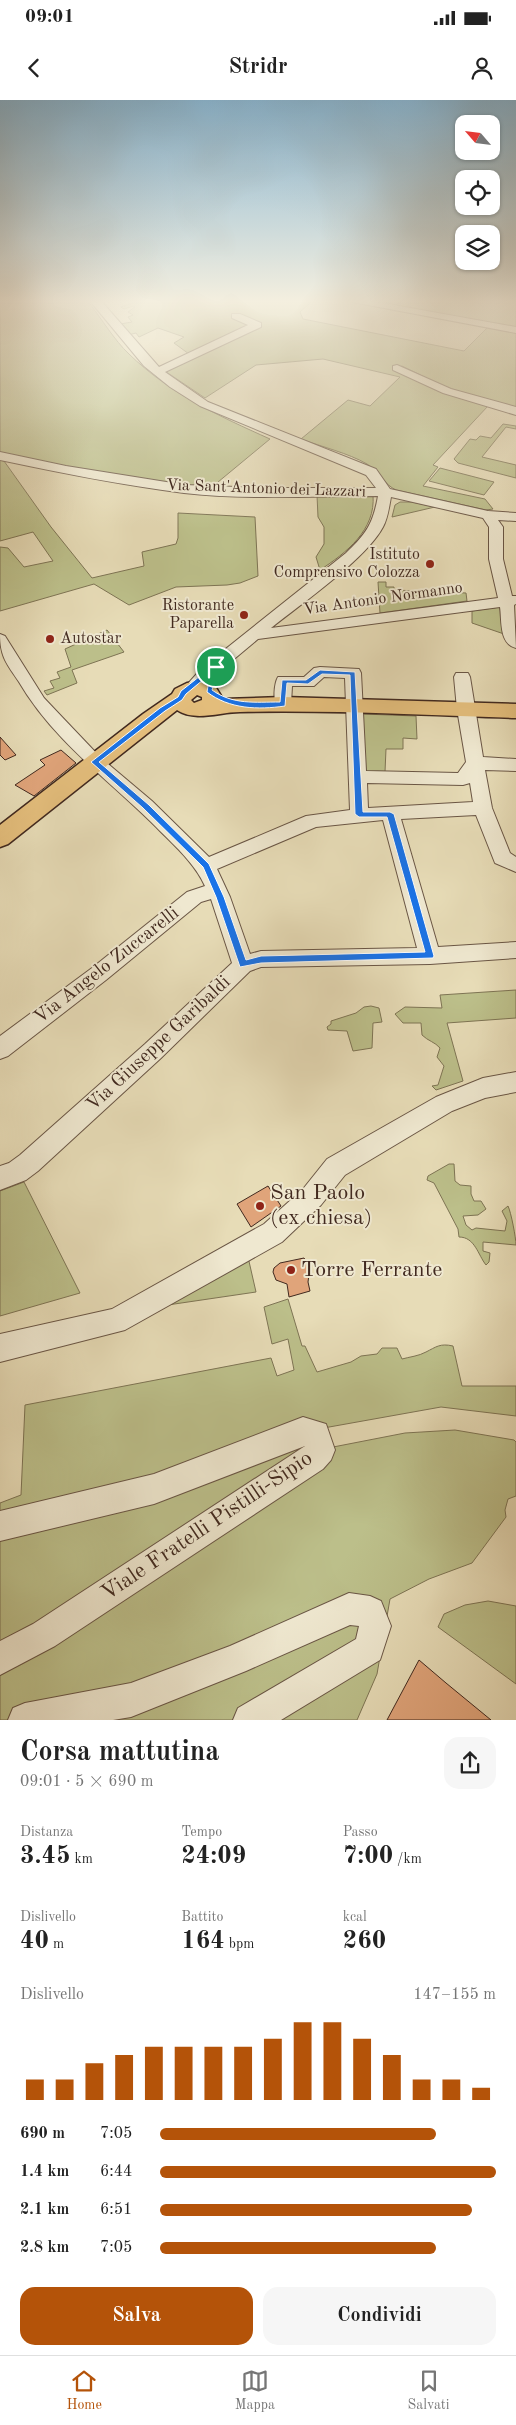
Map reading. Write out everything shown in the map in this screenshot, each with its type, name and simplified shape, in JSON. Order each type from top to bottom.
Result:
[{"type":"main road","points":[[0,838],[135,732],[174,713],[198,698],[235,704],[516,711]]},
{"type":"street","name":"Via Sant'Antonio dei Lazzari","points":[[165,378],[204,404],[371,472],[385,492],[381,520],[368,539],[351,556],[216,667],[198,698]]},
{"type":"street","points":[[418,378],[447,391],[516,411]]},
{"type":"street","name":"Via Sant'Antonio dei Lazzari","points":[[0,456],[74,471],[186,489],[264,492],[385,492],[488,515],[516,517]]},
{"type":"street","points":[[488,515],[496,528],[496,559],[511,600],[512,640],[516,643]]},
{"type":"street","name":"Via Antonio Normanno","points":[[256,635],[511,600]]},
{"type":"street","points":[[0,639],[38,701],[95,762],[146,806],[206,866],[217,890],[243,965]]},
{"type":"street","points":[[283,704],[284,681],[308,682],[320,672],[353,673],[359,814]]},
{"type":"street","points":[[462,677],[474,763],[483,808],[502,858],[516,865]]},
{"type":"street","points":[[358,777],[464,779],[474,763]]},
{"type":"street","points":[[474,763],[516,764]]},
{"type":"street","points":[[206,866],[313,821],[359,814],[483,808]]},
{"type":"street","points":[[390,814],[430,956]]},
{"type":"street","name":"Via Angelo Zuccarelli","points":[[0,1049],[99,974],[194,897],[217,890]]},
{"type":"street","name":"Via Giuseppe Garibaldi","points":[[0,1178],[17,1172],[29,1163],[153,1051],[243,965],[261,959],[430,956],[516,950]]},
{"type":"street","points":[[0,1348],[116,1321],[273,1233],[312,1197],[336,1167],[444,1104],[483,1088],[516,1082]]},
{"type":"street","name":"Viale Fratelli Pistilli-Sipio","points":[[0,1526],[154,1489],[303,1430],[316,1434],[320,1440],[321,1450],[313,1459],[44,1634],[0,1659]]},
{"type":"street","points":[[25,1720],[131,1700],[236,1660],[349,1609],[370,1612],[375,1626],[369,1649],[250,1720]]},
{"type":"green space","points":[[0,378],[157,378],[214,413],[270,439],[212,487],[132,479],[0,453]]},
{"type":"green space","points":[[175,378],[237,378],[205,398]]},
{"type":"green space","points":[[399,378],[416,378],[488,406],[433,465],[438,467],[423,486],[485,499],[493,509],[486,510],[396,490],[388,485],[375,470],[360,460],[301,439],[348,400],[370,406]]},
{"type":"green space","points":[[426,378],[516,378],[516,409],[449,389]]},
{"type":"green space","points":[[503,424],[516,426],[516,429],[506,427],[482,457],[516,465],[516,478],[458,463],[454,459],[470,439],[476,440],[480,436],[491,438]]},
{"type":"green space","points":[[0,460],[4,461],[51,527],[92,578],[144,566],[142,552],[176,544],[178,538],[178,513],[255,517],[258,576],[240,583],[227,585],[176,587],[129,605],[94,584],[0,611],[0,547],[8,548],[24,567],[53,561],[33,532],[0,541]]},
{"type":"green space","points":[[440,468],[494,482],[484,495],[429,481]]},
{"type":"green space","points":[[317,495],[373,495],[373,508],[364,530],[349,548],[320,570],[316,557],[324,544],[324,527],[318,517]]},
{"type":"green space","points":[[400,502],[412,502],[435,507],[392,517],[395,505]]},
{"type":"green space","points":[[378,582],[386,582],[386,587],[394,587],[394,590],[466,593],[467,601],[380,613]]},
{"type":"green space","points":[[500,607],[504,634],[472,623],[472,611]]},
{"type":"green space","points":[[107,630],[124,652],[72,670],[77,683],[47,695],[44,691],[54,688],[50,681],[60,678],[57,672],[71,667],[65,649]]},
{"type":"green space","points":[[363,714],[416,716],[417,739],[403,738],[403,749],[386,749],[385,772],[365,772]]},
{"type":"green space","points":[[516,990],[516,1018],[447,1023],[463,1081],[436,1090],[432,1086],[438,1085],[444,1066],[437,1057],[440,1048],[422,1035],[421,1023],[403,1023],[395,1014],[405,1007],[442,1008],[440,995]]},
{"type":"green space","points":[[364,1007],[379,1008],[382,1022],[373,1023],[372,1048],[353,1051],[347,1031],[328,1030],[327,1027],[331,1024],[331,1021],[356,1013]]},
{"type":"green space","points":[[449,1164],[454,1164],[455,1181],[460,1185],[471,1186],[471,1194],[474,1201],[481,1201],[486,1209],[478,1215],[463,1216],[466,1225],[472,1230],[476,1228],[505,1231],[507,1221],[502,1211],[508,1206],[516,1245],[483,1242],[483,1251],[490,1253],[489,1262],[486,1265],[476,1247],[469,1240],[459,1237],[458,1229],[434,1183],[427,1180],[428,1176]]},
{"type":"green space","points":[[24,1182],[80,1293],[0,1316],[0,1191]]},
{"type":"green space","points":[[248,1257],[256,1292],[154,1307]]},
{"type":"green space","points":[[288,1299],[302,1346],[305,1346],[317,1372],[351,1362],[361,1356],[377,1354],[382,1348],[397,1348],[402,1359],[438,1346],[449,1345],[453,1346],[462,1386],[516,1386],[516,1416],[441,1407],[318,1429],[328,1448],[405,1433],[455,1430],[514,1440],[516,1442],[516,1496],[508,1499],[505,1510],[506,1517],[472,1563],[429,1579],[390,1599],[377,1674],[357,1720],[0,1720],[0,1503],[21,1495],[25,1405],[271,1358],[277,1376],[294,1370],[288,1339],[272,1344],[264,1307]]},
{"type":"green space","points":[[488,1601],[516,1606],[516,1684],[438,1627],[444,1614],[465,1605]]},
{"type":"building","points":[[0,737],[16,755],[5,760],[0,755]]},
{"type":"building","points":[[61,750],[76,763],[34,796],[15,785],[45,765],[40,760]]},
{"type":"building","name":"San Paolo (ex chiesa)","points":[[268,1186],[281,1206],[251,1227],[237,1204]]},
{"type":"building","name":"Torre Ferrante","points":[[304,1258],[310,1267],[308,1282],[310,1291],[289,1297],[287,1284],[276,1280],[273,1272],[274,1268],[280,1263]]},
{"type":"building","points":[[419,1660],[446,1683],[491,1720],[387,1720]]},
{"type":"place","name":"Istituto Comprensivo Colozza","points":[[430,564]]},
{"type":"place","name":"Ristorante Paparella","points":[[244,615]]},
{"type":"place","name":"Autostar","points":[[50,639]]},
{"type":"place","name":"San Paolo (ex chiesa)","points":[[260,1206]]},
{"type":"place","name":"Torre Ferrante","points":[[291,1270]]},
{"type":"route","points":[[216,667],[211,678],[209,691],[221,700],[235,704],[283,704],[284,681],[308,682],[320,672],[353,673],[359,814],[390,814],[430,956],[261,959],[243,965],[220,897],[206,866],[146,806],[95,762],[180,698],[183,693],[191,689],[203,676],[216,667]]}]
